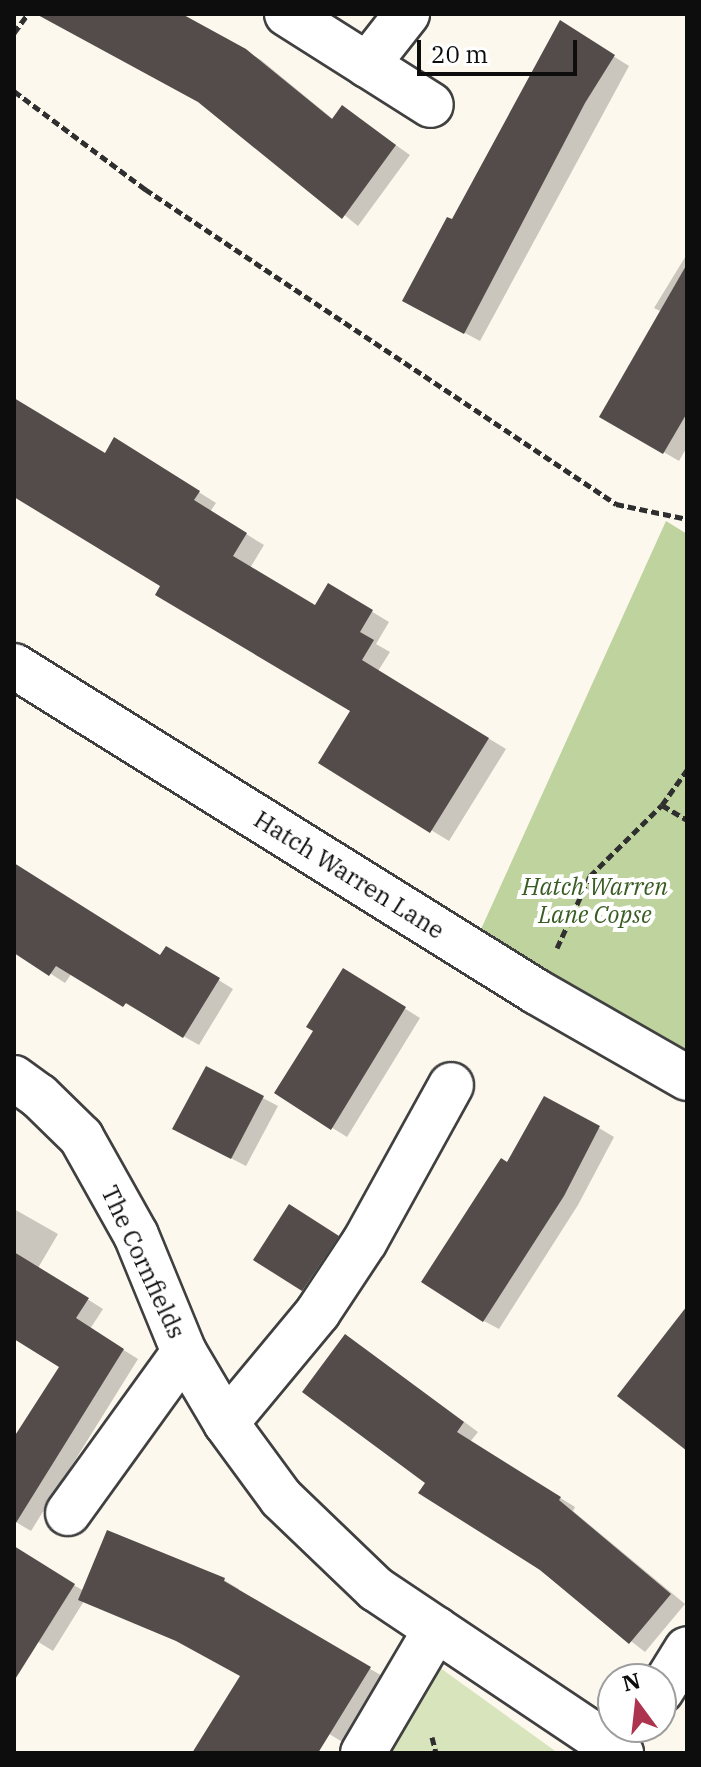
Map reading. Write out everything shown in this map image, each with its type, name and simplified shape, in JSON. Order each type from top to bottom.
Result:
[{"type":"street","points":[[287,14],[431,105]]},
{"type":"street","points":[[367,65],[407,14]]},
{"type":"street","name":"Hatch Warren Lane","points":[[14,666],[537,992],[687,1078]]},
{"type":"street","name":"The Cornfields","points":[[14,1078],[39,1096],[81,1137],[136,1235],[184,1352],[226,1423],[281,1498],[376,1589],[622,1753]]},
{"type":"street","points":[[226,1423],[318,1312],[358,1253],[451,1085]]},
{"type":"street","points":[[68,1513],[184,1352]]},
{"type":"street","points":[[363,1753],[382,1726],[436,1629]]},
{"type":"path","points":[[14,33],[28,14]]},
{"type":"path","points":[[14,91],[145,189],[616,504],[687,519]]},
{"type":"path","points":[[537,992],[590,876],[662,805],[687,770]]},
{"type":"path","points":[[662,805],[687,820]]},
{"type":"green space","name":"Hatch Warren Lane Copse","points":[[666,521],[687,534],[687,1060],[477,938]]},
{"type":"green space","points":[[432,1662],[558,1753],[373,1753]]},
{"type":"building","points":[[36,14],[182,14],[246,49],[332,119],[342,105],[396,145],[342,219],[198,102]]},
{"type":"building","points":[[560,20],[615,55],[585,103],[464,334],[402,301],[447,217],[452,219]]},
{"type":"building","points":[[687,264],[687,413],[663,454],[599,417]]},
{"type":"building","points":[[14,398],[105,453],[114,437],[200,491],[194,500],[247,533],[233,556],[315,605],[328,583],[373,610],[360,632],[374,640],[362,660],[489,738],[430,833],[318,763],[350,711],[155,595],[160,586],[14,497]]},
{"type":"building","points":[[14,863],[160,955],[166,946],[220,978],[183,1038],[126,1003],[123,1007],[56,966],[49,976],[14,953]]},
{"type":"building","points":[[343,968],[406,1007],[331,1130],[274,1093],[313,1031],[306,1027]]},
{"type":"building","points":[[206,1066],[264,1096],[231,1159],[172,1129]]},
{"type":"building","points":[[544,1096],[600,1126],[564,1196],[483,1322],[421,1282],[501,1158],[507,1162]]},
{"type":"building","points":[[289,1204],[339,1236],[302,1291],[253,1260]]},
{"type":"building","points":[[14,1252],[89,1298],[76,1318],[124,1349],[14,1526],[14,1437],[59,1367],[14,1339]]},
{"type":"building","points":[[687,1306],[687,1451],[617,1396]]},
{"type":"building","points":[[345,1334],[464,1422],[457,1432],[561,1497],[559,1500],[671,1594],[629,1644],[540,1570],[418,1493],[425,1483],[302,1392]]},
{"type":"building","points":[[107,1530],[225,1578],[224,1581],[371,1667],[318,1753],[192,1753],[240,1676],[176,1641],[78,1600]]},
{"type":"building","points":[[14,1546],[75,1584],[14,1681]]}]
